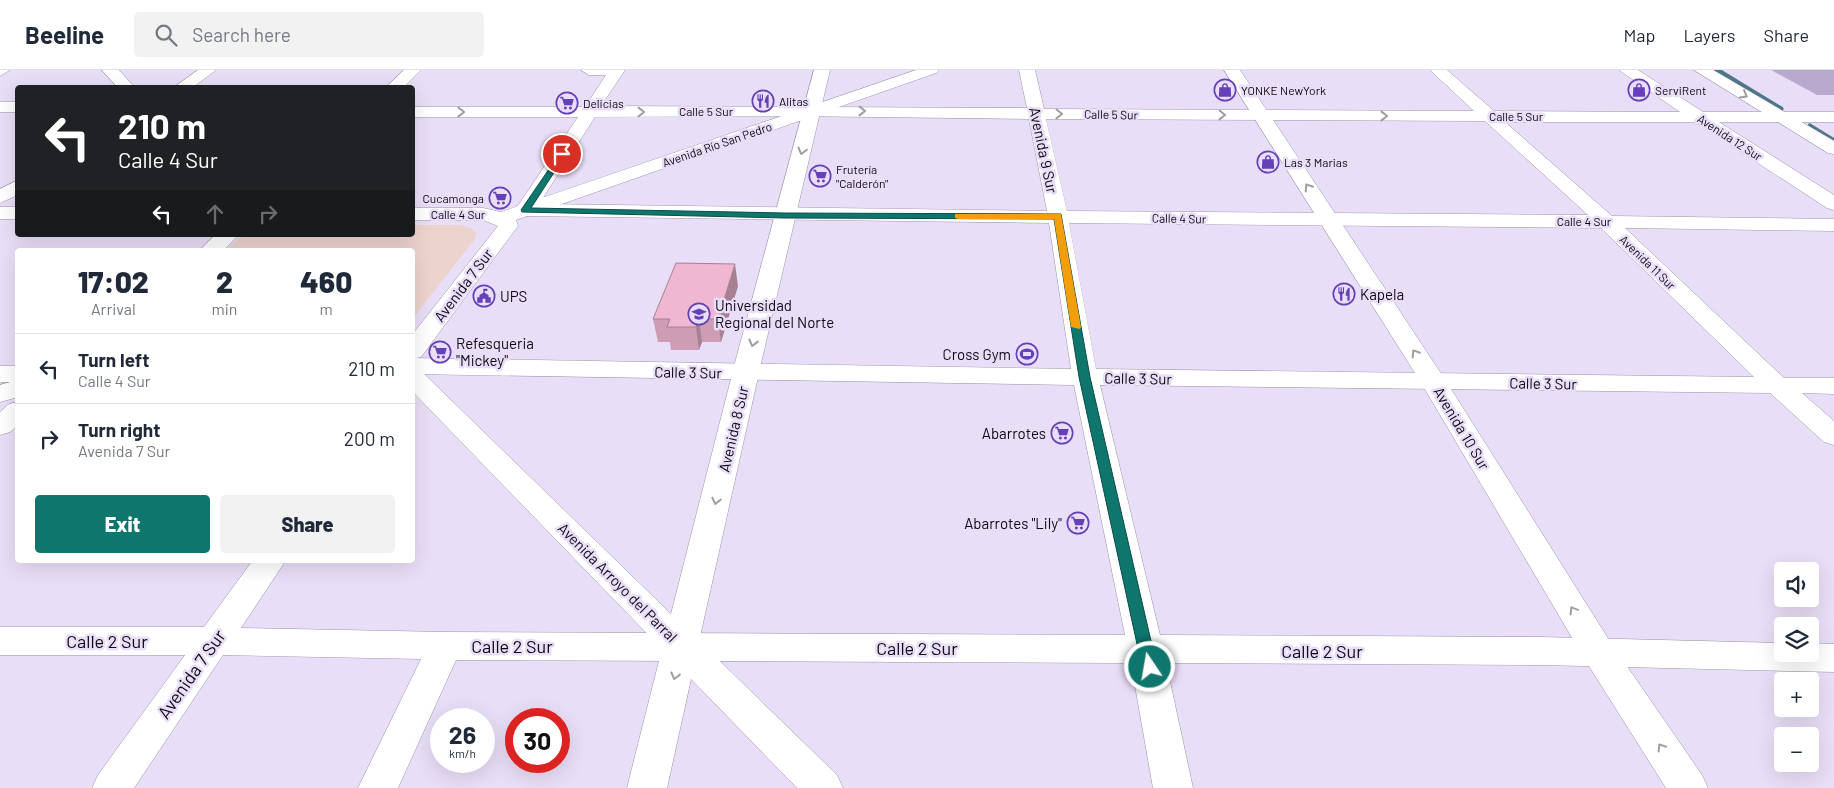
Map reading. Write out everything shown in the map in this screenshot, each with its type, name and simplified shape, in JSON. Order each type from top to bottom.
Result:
[{"type":"street","points":[[110,70],[124,85]]},
{"type":"street","points":[[186,85],[208,70]]},
{"type":"street","points":[[396,85],[413,70]]},
{"type":"street","points":[[589,70],[617,70]]},
{"type":"street","points":[[525,210],[617,70]]},
{"type":"street","name":"Avenida 8 Sur","points":[[647,788],[746,373],[822,70]]},
{"type":"street","name":"Avenida Río San Pedro","points":[[502,218],[931,70]]},
{"type":"street","name":"Avenida 9 Sur","points":[[1026,70],[1037,113],[1058,216],[1085,377],[1146,650],[1174,788]]},
{"type":"street","name":"Avenida 10 Sur","points":[[1232,70],[1433,381],[1599,653],[1688,788]]},
{"type":"street","name":"Avenida 11 Sur","points":[[1438,70],[1606,221],[1778,386],[1834,436]]},
{"type":"street","name":"Avenida 12 Sur","points":[[1627,70],[1834,204]]},
{"type":"street","points":[[1702,70],[1834,149]]},
{"type":"street","points":[[1729,70],[1834,132]]},
{"type":"street","points":[[0,107],[15,107]]},
{"type":"street","name":"Calle 5 Sur","points":[[415,112],[813,111],[1262,116],[1834,117]]},
{"type":"street","points":[[0,197],[15,188]]},
{"type":"street","name":"Calle 4 Sur","points":[[525,210],[785,216],[1058,216],[1834,225]]},
{"type":"street","points":[[0,213],[15,212]]},
{"type":"street","name":"Calle 4 Sur","points":[[415,214],[483,214],[502,218]]},
{"type":"street","name":"Avenida 7 Sur","points":[[415,348],[508,226],[507,222],[502,218]]},
{"type":"street","points":[[213,248],[226,237]]},
{"type":"street","name":"Calle 3 Sur","points":[[415,366],[746,373],[1834,386]]},
{"type":"street","points":[[0,374],[15,374]]},
{"type":"street","name":"Avenida Arroyo del Parral","points":[[415,379],[823,788]]},
{"type":"street","points":[[0,394],[15,389]]},
{"type":"street","points":[[0,426],[15,413]]},
{"type":"street","name":"Avenida 7 Sur","points":[[112,788],[268,563]]},
{"type":"street","name":"Calle 2 Sur","points":[[0,641],[215,641],[445,646],[1599,653],[1834,658]]},
{"type":"street","points":[[378,788],[445,646]]},
{"type":"shaded area","points":[[1771,70],[1834,70],[1834,95],[1817,95]]},
{"type":"shaded area","points":[[415,225],[460,225],[471,228],[477,233],[474,240],[415,315],[415,248],[228,248],[241,237],[415,237]]},
{"type":"building","points":[[676,263],[735,264],[718,319],[699,319],[696,327],[667,327],[670,319],[653,319]]},
{"type":"waterway","points":[[1717,70],[1781,109]]},
{"type":"waterway","points":[[1810,126],[1834,141]]},
{"type":"slow traffic","points":[[958,216],[1058,216],[1076,327]]},
{"type":"place","name":"YONKE NewYork","points":[[1225,90]]},
{"type":"place","name":"ServiRent","points":[[1639,90]]},
{"type":"place","name":"Alitas","points":[[763,101]]},
{"type":"place","name":"Delicias","points":[[567,103]]},
{"type":"place","name":"Las 3 Marias","points":[[1268,162]]},
{"type":"place","name":"Frutería \"Calderón\"","points":[[820,176]]},
{"type":"place","name":"Cucamonga","points":[[500,198]]},
{"type":"place","name":"Kapela","points":[[1344,294]]},
{"type":"place","name":"UPS","points":[[484,296]]},
{"type":"place","name":"Universidad Regional del Norte","points":[[699,314]]},
{"type":"place","name":"Refesqueria \"Mickey\"","points":[[440,352]]},
{"type":"place","name":"Cross Gym","points":[[1027,354]]},
{"type":"place","name":"Abarrotes","points":[[1062,433]]},
{"type":"place","name":"Abarrotes \"Lily\"","points":[[1078,523]]},
{"type":"route","points":[[562,154],[525,210],[785,216],[1058,216],[1085,377],[1150,667]]}]
